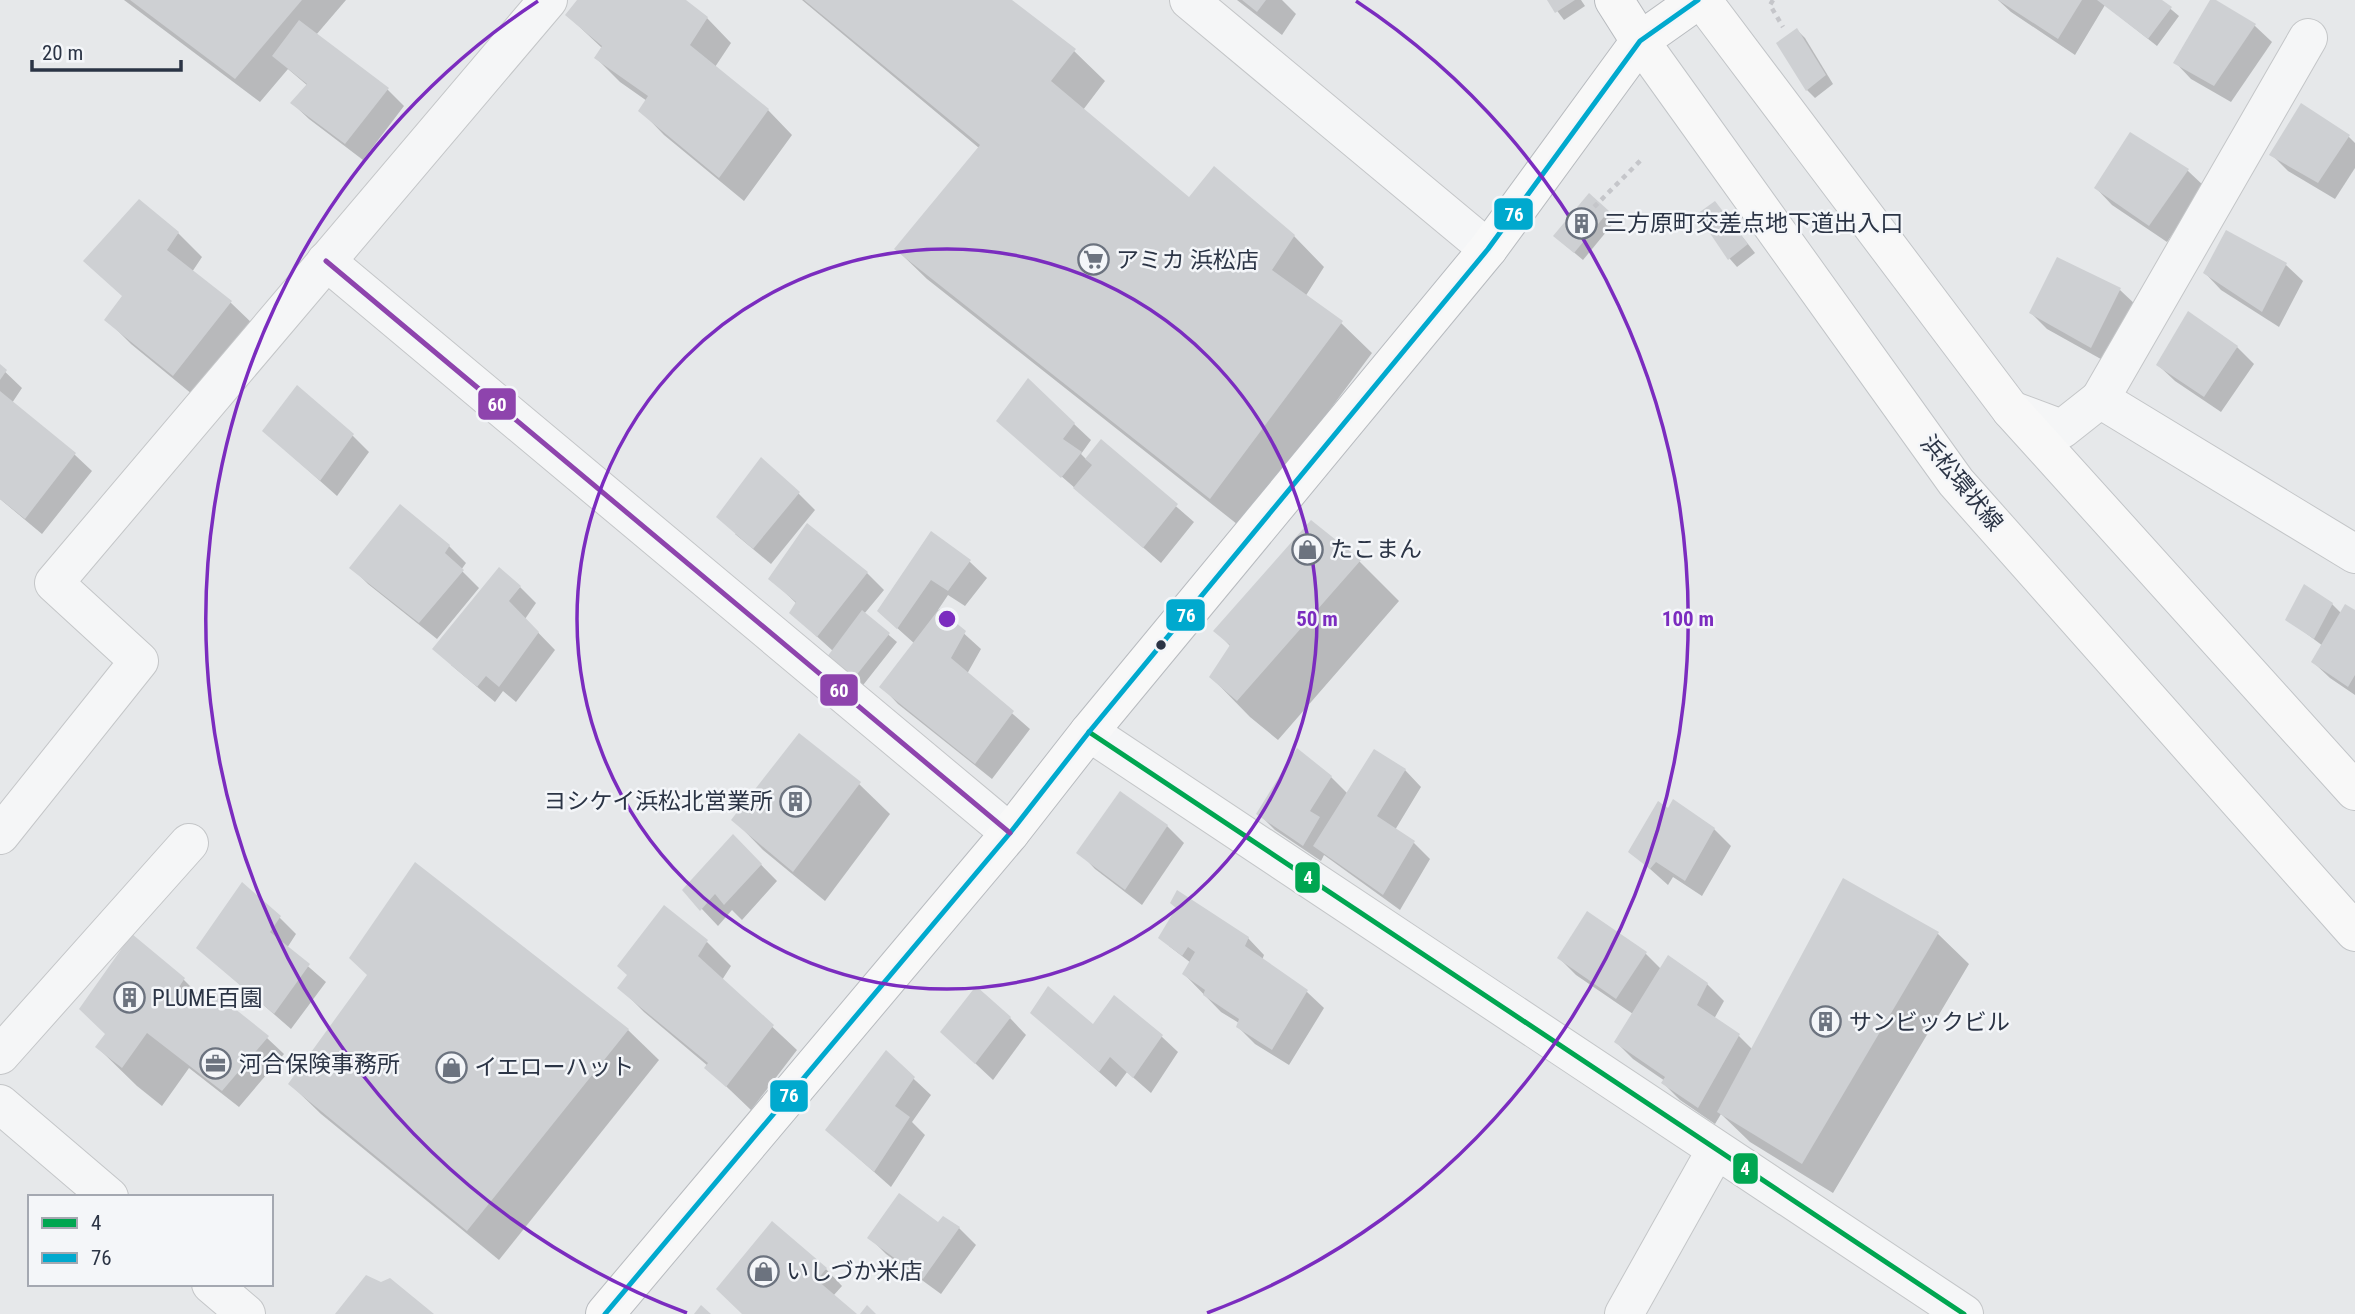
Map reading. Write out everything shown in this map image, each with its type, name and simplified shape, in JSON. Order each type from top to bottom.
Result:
[{"type":"main road","name":"浜松環状線","points":[[1614,0],[1640,41],[1956,482],[2355,932]]},
{"type":"main road","points":[[606,1314],[1010,832],[1089,732],[1488,249],[1640,41],[1700,0],[2011,410],[2355,791]]},
{"type":"street","points":[[1189,0],[1488,249]]},
{"type":"street","points":[[0,835],[139,661],[54,583],[326,261],[539,3]]},
{"type":"street","points":[[2011,410],[2062,429],[2100,399],[2308,38]]},
{"type":"street","points":[[326,261],[1010,832]]},
{"type":"street","points":[[2100,399],[2355,554]]},
{"type":"street","points":[[1089,732],[1964,1314]]},
{"type":"street","points":[[0,1055],[189,843]]},
{"type":"street","points":[[0,1104],[107,1195]]},
{"type":"street","points":[[1624,1314],[1716,1150]]},
{"type":"street","points":[[213,1286],[246,1314]]},
{"type":"path","points":[[1580,221],[1642,159]]},
{"type":"building","points":[[130,0],[302,0],[235,79]]},
{"type":"building","points":[[577,0],[686,0],[708,17],[690,45],[769,109],[719,178],[638,111],[648,96],[594,58],[602,46],[565,15]]},
{"type":"building","name":"アミカ 浜松店","points":[[804,0],[1012,0],[1076,49],[1051,81],[1189,197],[1214,166],[1295,235],[1272,270],[1343,321],[1210,499],[894,249],[980,145]]},
{"type":"building","points":[[1242,0],[1266,0],[1257,12]]},
{"type":"building","points":[[1547,0],[1575,0],[1555,13]]},
{"type":"building","points":[[1998,0],[2082,0],[2058,39]]},
{"type":"building","points":[[2097,0],[2162,0],[2172,7],[2148,39]]},
{"type":"building","points":[[2210,0],[2216,0],[2256,24],[2214,86],[2173,63]]},
{"type":"building","points":[[299,20],[389,88],[345,144],[290,103],[307,84],[272,56]]},
{"type":"building","points":[[1797,28],[1826,75],[1806,91],[1776,43]]},
{"type":"building","points":[[2301,103],[2350,135],[2318,183],[2269,155]]},
{"type":"building","points":[[2130,132],[2189,169],[2149,226],[2094,188]]},
{"type":"building","name":"三方原町交差点地下道出入口","points":[[1589,193],[1609,211],[1574,253],[1553,236]]},
{"type":"building","points":[[139,199],[179,232],[167,250],[232,301],[173,376],[104,320],[122,296],[83,261]]},
{"type":"building","name":"三方原町交差点地下道出入口","points":[[1715,201],[1748,244],[1728,260],[1697,214]]},
{"type":"building","points":[[2226,230],[2287,263],[2262,312],[2203,273]]},
{"type":"building","points":[[2057,257],[2121,288],[2091,348],[2029,313]]},
{"type":"building","points":[[2188,311],[2238,346],[2204,397],[2156,365]]},
{"type":"building","points":[[0,364],[7,370],[0,380]]},
{"type":"building","points":[[1028,378],[1075,423],[1063,439],[1082,452],[1061,478],[996,421]]},
{"type":"building","points":[[297,385],[354,434],[320,481],[262,431]]},
{"type":"building","points":[[0,391],[76,453],[25,519],[0,499]]},
{"type":"building","points":[[1101,439],[1178,504],[1143,548],[1073,488],[1092,465],[1085,459]]},
{"type":"building","points":[[761,457],[800,492],[753,549],[716,517]]},
{"type":"building","points":[[400,504],[450,545],[445,553],[464,570],[419,623],[349,568]]},
{"type":"building","points":[[1311,520],[1361,560],[1237,701],[1209,677],[1230,645],[1213,631]]},
{"type":"building","points":[[807,523],[868,572],[817,637],[789,613],[796,602],[768,579]]},
{"type":"building","points":[[931,531],[971,560],[948,591],[931,580],[897,629],[877,611]]},
{"type":"building","points":[[499,567],[521,586],[509,601],[539,632],[499,687],[486,676],[477,687],[432,649]]},
{"type":"building","points":[[2304,584],[2333,603],[2314,639],[2285,620]]},
{"type":"building","points":[[2345,604],[2355,610],[2355,675],[2348,687],[2311,662]]},
{"type":"building","points":[[939,609],[966,631],[951,658],[1014,711],[975,764],[879,687]]},
{"type":"building","points":[[862,610],[890,633],[851,682],[824,661]]},
{"type":"building","name":"ヨシケイ浜松北営業所","points":[[799,733],[861,782],[793,872],[731,820]]},
{"type":"building","points":[[1297,748],[1332,776],[1310,811],[1320,817],[1303,846],[1256,814]]},
{"type":"building","points":[[1374,749],[1406,769],[1377,816],[1415,841],[1383,895],[1313,846]]},
{"type":"building","points":[[1120,791],[1168,825],[1125,890],[1076,853]]},
{"type":"building","points":[[1673,799],[1715,828],[1685,881],[1656,862],[1650,869],[1628,852],[1658,801],[1668,808]]},
{"type":"building","points":[[733,834],[762,864],[724,905],[715,894],[700,911],[682,890]]},
{"type":"building","points":[[415,862],[629,1029],[467,1231],[288,1084],[367,975],[349,958]]},
{"type":"building","name":"サンビックビル","points":[[1843,878],[1939,932],[1802,1164],[1717,1112]]},
{"type":"building","points":[[242,882],[281,916],[270,932],[310,964],[274,1014],[196,948]]},
{"type":"building","points":[[1177,890],[1249,937],[1245,946],[1308,990],[1272,1050],[1236,1027],[1239,1019],[1203,995],[1205,990],[1182,974],[1195,952],[1188,947],[1182,956],[1158,938],[1176,908],[1170,903]]},
{"type":"building","points":[[664,905],[708,940],[698,956],[774,1025],[726,1087],[704,1068],[708,1063],[617,988],[627,975],[617,966]]},
{"type":"building","points":[[1587,911],[1647,952],[1616,999],[1557,958]]},
{"type":"building","points":[[132,934],[185,978],[179,987],[198,1003],[209,988],[269,1036],[222,1091],[147,1033],[122,1068],[95,1047],[105,1034],[79,1009]]},
{"type":"building","points":[[1668,955],[1708,983],[1697,1005],[1740,1034],[1698,1108],[1661,1083],[1665,1077],[1614,1042]]},
{"type":"building","points":[[976,986],[1011,1017],[975,1064],[940,1032]]},
{"type":"building","points":[[1048,986],[1093,1024],[1114,995],[1163,1035],[1133,1078],[1110,1057],[1099,1072],[1030,1013]]},
{"type":"building","points":[[886,1050],[915,1077],[895,1106],[910,1117],[874,1172],[825,1130]]},
{"type":"building","points":[[899,1193],[938,1222],[943,1216],[960,1227],[923,1279],[867,1238]]},
{"type":"building","name":"いしづか米店","points":[[772,1221],[827,1268],[817,1280],[857,1314],[742,1314],[716,1289]]},
{"type":"building","points":[[366,1275],[381,1282],[390,1278],[434,1314],[335,1314]]},
{"type":"building","points":[[701,1305],[711,1314],[694,1314]]},
{"type":"building","points":[[867,1305],[876,1314],[860,1314]]},
{"type":"transit line","name":"76","points":[[605,1314],[1010,833],[1089,732],[1488,249],[1640,41],[1698,0]]},
{"type":"transit line","name":"60","points":[[326,261],[1010,833]]},
{"type":"transit line","name":"4","points":[[1089,732],[1964,1314]]},
{"type":"place","name":"三方原町交差点地下道出入口","points":[[1581,223]]},
{"type":"place","name":"アミカ 浜松店","points":[[1093,260]]},
{"type":"place","name":"たこまん","points":[[1307,549]]},
{"type":"place","name":"ヨシケイ浜松北営業所","points":[[796,801]]},
{"type":"place","name":"PLUME百園","points":[[129,998]]},
{"type":"place","name":"サンビックビル","points":[[1826,1022]]},
{"type":"place","name":"河合保険事務所","points":[[216,1064]]},
{"type":"place","name":"イエローハット","points":[[451,1067]]},
{"type":"place","name":"いしづか米店","points":[[763,1271]]}]
